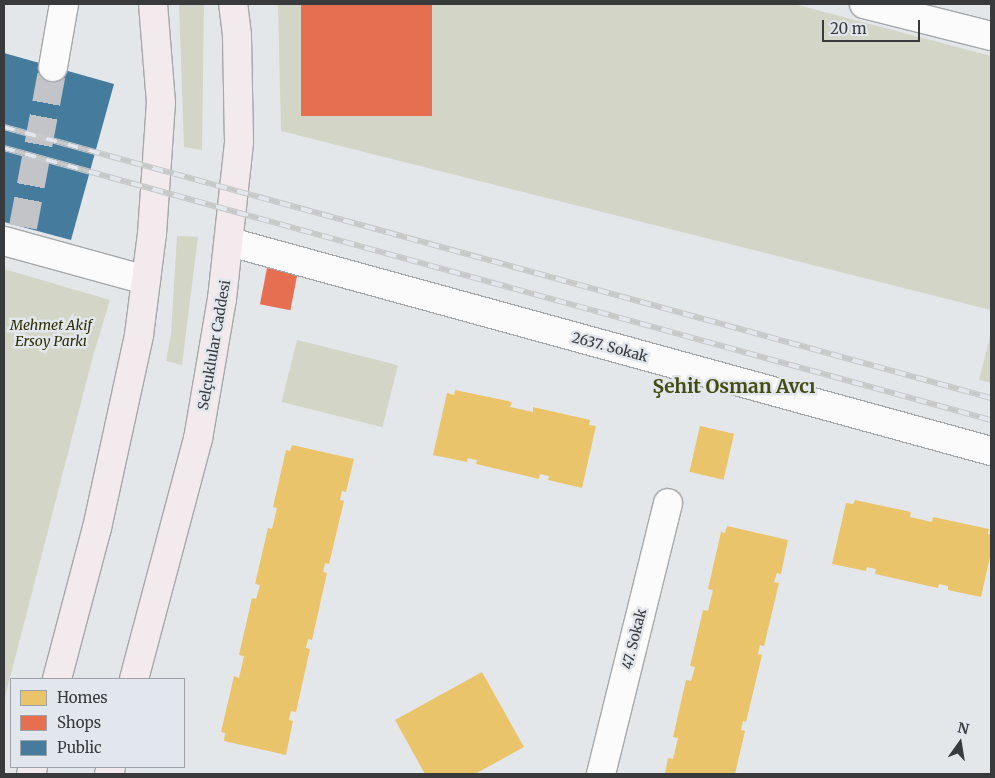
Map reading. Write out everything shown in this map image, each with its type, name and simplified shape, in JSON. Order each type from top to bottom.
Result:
[{"type":"main road","points":[[57,678],[97,528],[139,335],[146,280],[161,103],[153,4]]},
{"type":"main road","name":"Selçuklular Caddesi","points":[[134,678],[198,439],[222,299],[230,242],[239,142],[237,35],[233,4]]},
{"type":"street","points":[[52,67],[64,4]]},
{"type":"street","points":[[864,4],[991,36]]},
{"type":"street","points":[[15,238],[146,280]]},
{"type":"street","name":"2637. Sokak","points":[[230,242],[991,451]]},
{"type":"street","name":"47. Sokak","points":[[601,774],[668,503]]},
{"type":"green space","points":[[179,4],[204,4],[202,150],[184,147]]},
{"type":"green space","points":[[278,4],[794,4],[991,56],[991,310],[281,131]]},
{"type":"green space","points":[[177,236],[198,237],[182,365],[166,361],[171,334]]},
{"type":"green space","name":"Mehmet Akif Ersoy Parkı","points":[[4,269],[110,300],[93,356],[4,701]]},
{"type":"green space","points":[[991,333],[991,383],[979,380]]},
{"type":"green space","points":[[297,340],[398,365],[382,427],[282,402]]},
{"type":"building: Homes","points":[[455,390],[512,402],[510,407],[533,412],[533,407],[590,420],[589,425],[596,426],[582,488],[548,480],[549,476],[540,474],[539,479],[476,464],[477,460],[468,458],[467,462],[433,455],[447,393],[454,395]]},
{"type":"building: Homes","points":[[700,426],[734,434],[724,480],[689,472]]},
{"type":"building: Homes","points":[[292,445],[354,459],[346,492],[342,491],[340,500],[344,501],[329,564],[325,563],[323,572],[327,573],[312,640],[308,639],[306,648],[310,649],[296,712],[291,711],[289,720],[293,721],[286,755],[224,741],[225,733],[221,732],[234,676],[239,678],[244,656],[239,655],[252,598],[256,599],[260,585],[255,584],[268,528],[272,529],[277,508],[273,507],[286,450],[290,451]]},
{"type":"building: Homes","points":[[855,500],[911,512],[910,517],[932,522],[933,517],[989,529],[991,552],[981,597],[948,590],[948,586],[939,584],[938,588],[875,574],[876,569],[867,567],[866,571],[832,564],[846,503],[853,504]]},
{"type":"building: Homes","points":[[727,526],[788,540],[781,574],[777,573],[774,582],[779,583],[764,646],[760,645],[758,654],[762,655],[746,722],[743,721],[741,730],[745,731],[735,774],[665,774],[668,758],[673,759],[678,738],[673,737],[686,680],[691,681],[695,667],[690,666],[703,610],[708,611],[713,590],[708,589],[721,532],[725,533]]},
{"type":"building: Homes","points":[[482,672],[524,747],[475,774],[425,774],[395,720]]},
{"type":"building: Shops","points":[[301,4],[432,4],[432,116],[301,116]]},
{"type":"building: Shops","points":[[267,268],[297,274],[290,310],[260,304]]},
{"type":"building: Public","points":[[4,53],[114,84],[71,240],[4,222]]},
{"type":"tunnel","points":[[23,227],[53,67]]},
{"type":"railway","points":[[4,127],[991,398]]},
{"type":"railway","points":[[4,148],[991,420]]},
{"type":"district","name":"Şehit Osman Avcı","points":[[734,387]]}]
